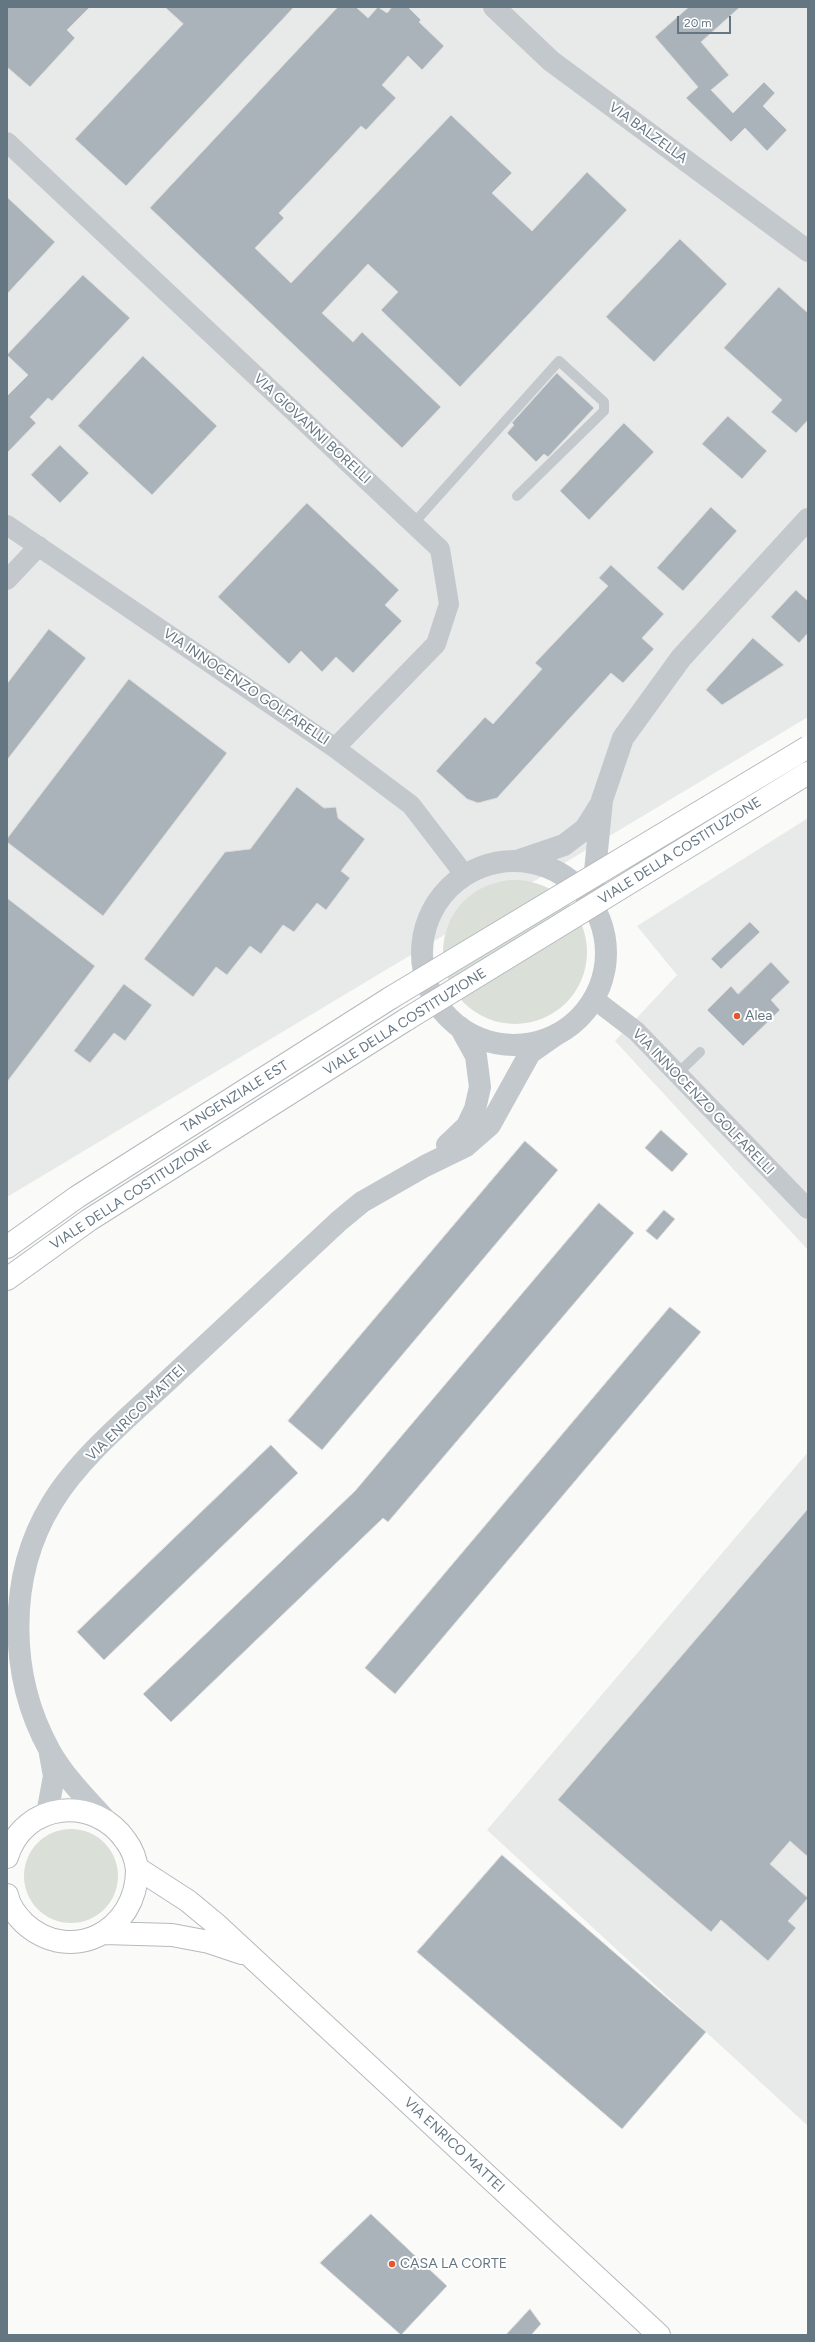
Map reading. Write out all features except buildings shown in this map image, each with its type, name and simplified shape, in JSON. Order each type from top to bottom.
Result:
[{"type":"main road","name":"VIALE DELLA COSTITUZIONE","points":[[392,997],[808,747]]},
{"type":"main road","name":"VIALE DELLA COSTITUZIONE","points":[[7,1279],[89,1220],[407,1019],[808,773]]},
{"type":"main road","name":"TANGENZIALE EST","points":[[77,1197],[392,997]]},
{"type":"main road","name":"VIALE DELLA COSTITUZIONE","points":[[7,1247],[77,1197]]},
{"type":"main road","points":[[7,1230],[40,1210],[77,1197]]},
{"type":"main road","points":[[7,1857],[12,1837],[30,1823],[46,1814],[66,1810],[85,1811],[104,1818],[120,1831],[131,1848],[137,1868],[136,1887],[130,1906],[119,1921],[104,1933],[86,1940],[67,1942],[48,1938],[32,1929],[12,1913],[7,1895]]},
{"type":"main road","name":"VIA ENRICO MATTEI","points":[[137,1868],[188,1901],[250,1956],[659,2335]]},
{"type":"main road","name":"VIA ENRICO MATTEI","points":[[104,1933],[172,1934],[209,1942],[250,1956]]},
{"type":"street","name":"VIA BALZELLA","points":[[494,7],[551,61],[808,252]]},
{"type":"street","name":"VIA GIOVANNI BORELLI","points":[[7,142],[440,549],[449,604],[436,644],[335,748]]},
{"type":"street","points":[[519,860],[548,867],[572,881],[592,903],[602,926],[606,950],[603,976],[594,999],[584,1013],[571,1025],[557,1034],[532,1043],[507,1045],[482,1039],[460,1027],[441,1010],[428,987],[422,962],[422,937],[430,912],[445,891],[464,874],[491,863],[519,860],[564,845],[585,829],[602,800],[623,738],[681,658],[808,519]]},
{"type":"street","name":"VIA INNOCENZO GOLFARELLI","points":[[7,525],[335,748],[411,805],[464,874]]},
{"type":"street","points":[[7,580],[39,546]]},
{"type":"street","points":[[592,903],[602,800]]},
{"type":"street","name":"VIA INNOCENZO GOLFARELLI","points":[[594,999],[636,1031],[676,1075],[808,1210]]},
{"type":"street","name":"VIA ENRICO MATTEI","points":[[425,1166],[467,1126],[475,1109],[480,1087],[479,1072],[476,1056],[460,1027]]},
{"type":"street","name":"VIA ENRICO MATTEI","points":[[50,1751],[28,1696],[22,1667],[18,1635],[19,1599],[26,1566],[38,1532],[52,1503],[71,1476],[110,1435],[339,1221],[362,1202],[425,1166],[466,1146],[490,1125],[530,1053],[557,1034]]},
{"type":"street","points":[[46,1814],[54,1776],[50,1751]]},
{"type":"street","points":[[50,1751],[64,1772],[104,1818]]},
{"type":"lane","points":[[413,524],[559,361],[604,402],[604,411],[517,496]]},
{"type":"lane","points":[[676,1075],[700,1052]]},
{"type":"shaded area","points":[[7,7],[808,7],[808,717],[7,1197]]},
{"type":"shaded area","points":[[808,818],[808,1250],[615,1041],[677,975],[637,926]]},
{"type":"shaded area","points":[[508,880],[522,880],[543,885],[561,896],[571,906],[582,924],[586,938],[586,966],[582,980],[571,998],[561,1008],[543,1019],[522,1024],[508,1024],[487,1019],[469,1008],[459,998],[448,980],[443,959],[443,945],[448,924],[459,906],[469,896],[487,885]]},
{"type":"shaded area","points":[[808,1452],[808,2126],[487,1830]]},
{"type":"shaded area","points":[[71,1829],[89,1832],[104,1843],[115,1858],[118,1876],[115,1894],[104,1909],[89,1920],[71,1923],[53,1920],[38,1909],[27,1894],[24,1876],[27,1858],[38,1843],[53,1832]]},
{"type":"place","name":"Alea","points":[[737,1016]]},
{"type":"place","name":"CASA LA CORTE","points":[[392,2264]]}]
